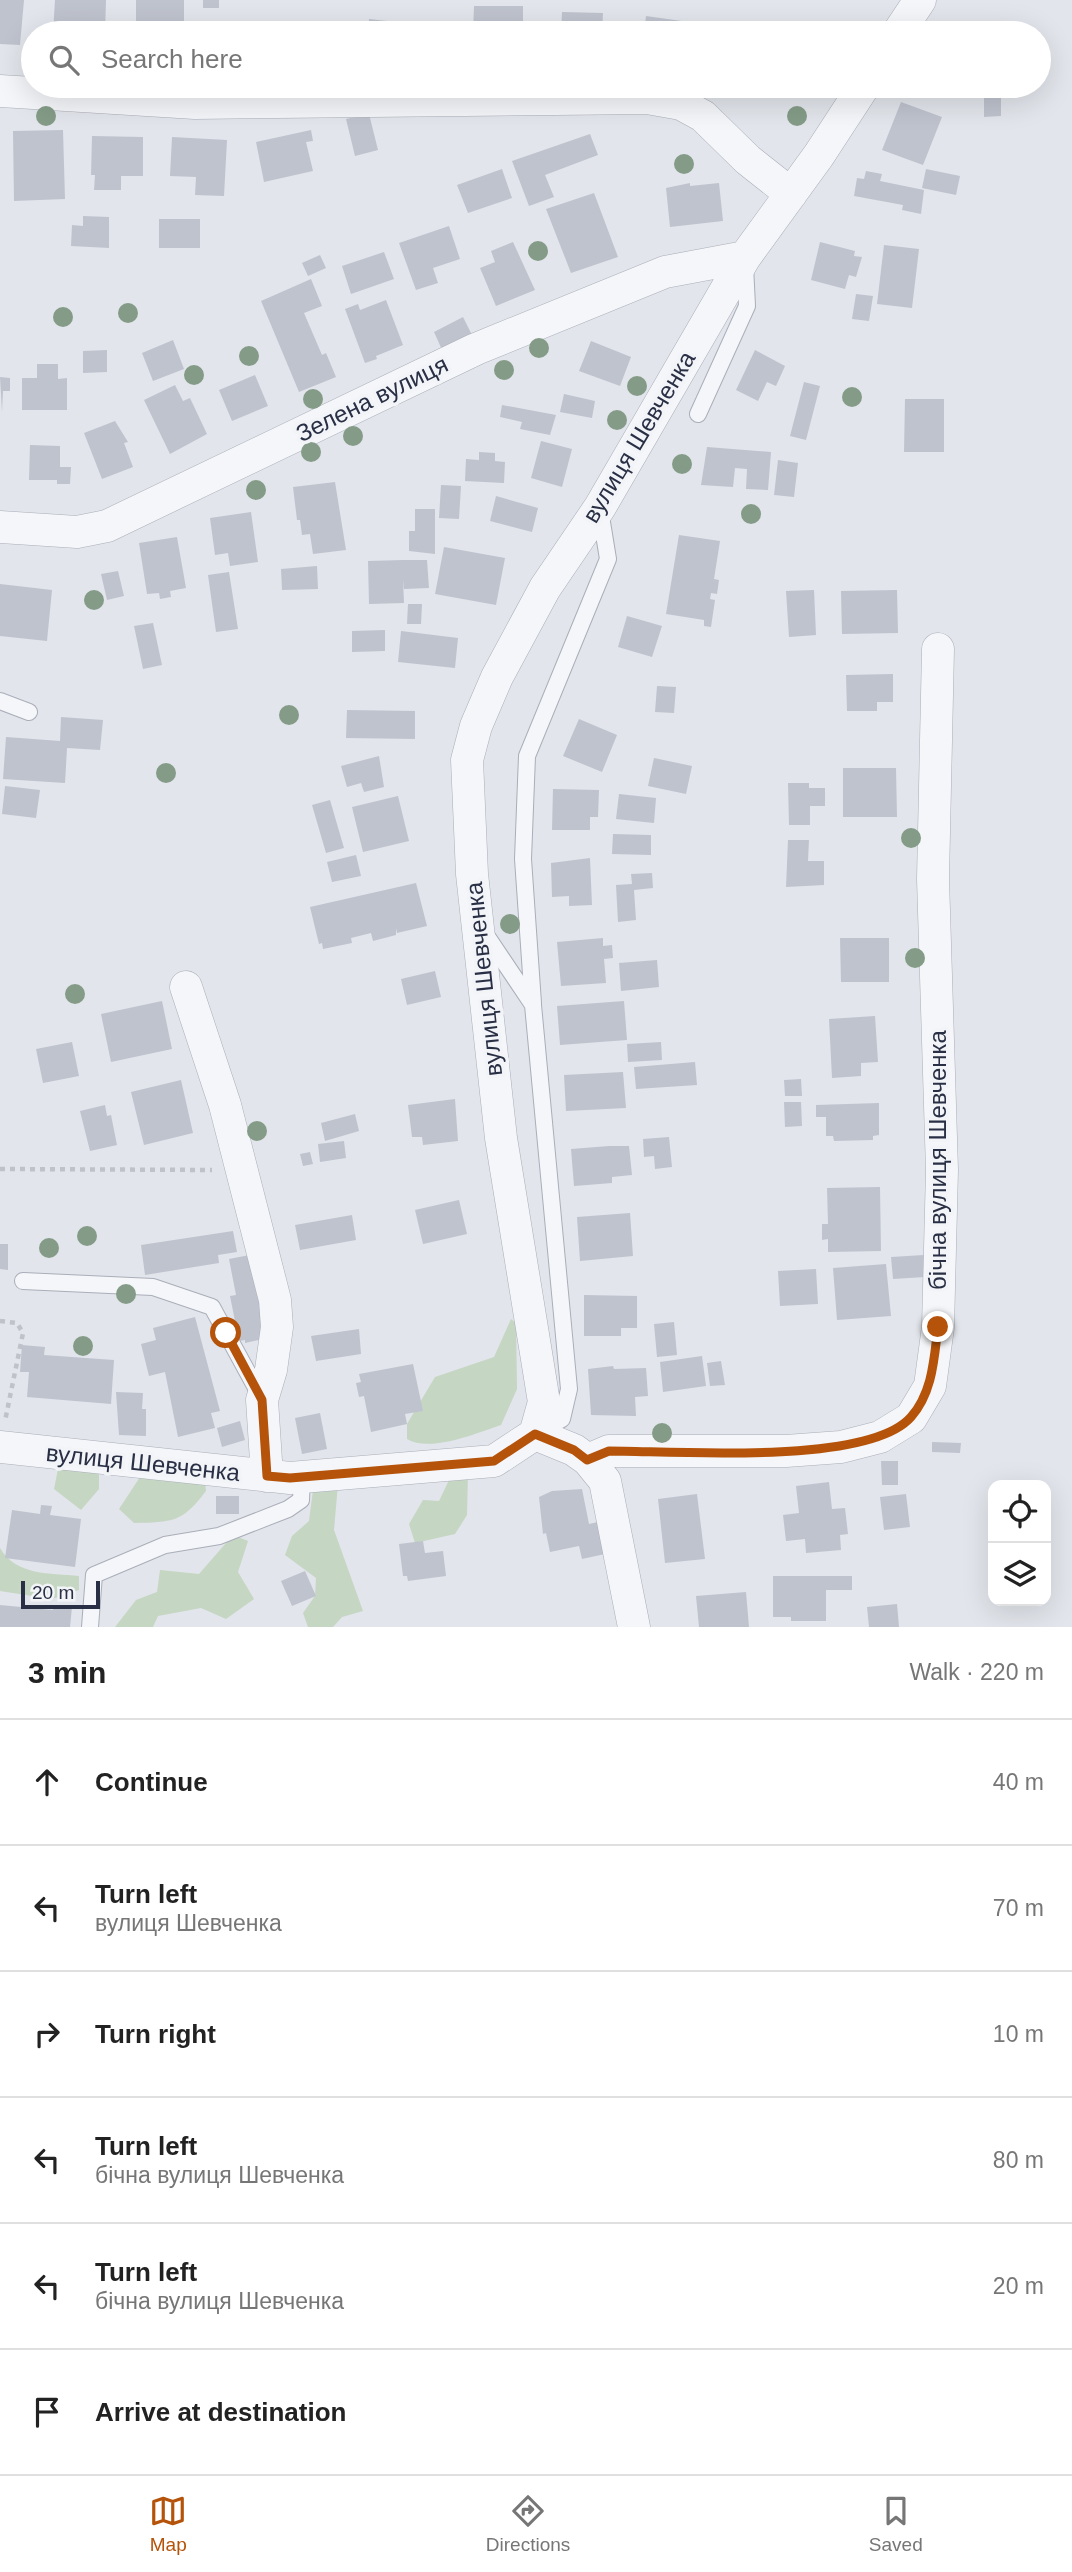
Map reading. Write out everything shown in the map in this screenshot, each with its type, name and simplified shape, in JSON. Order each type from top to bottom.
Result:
[{"type":"street","points":[[906,21],[920,0]]},
{"type":"street","points":[[0,91],[21,92]]},
{"type":"street","points":[[114,98],[195,103],[647,98],[681,104],[703,116],[748,160],[791,194]]},
{"type":"street","name":"вулиця Шевченка","points":[[2,1435],[267,1476],[302,1478],[494,1461],[535,1434],[544,1402],[501,1138],[477,921],[467,774],[476,726],[498,677],[545,588],[600,507],[745,257],[856,98]]},
{"type":"street","name":"Зелена вулиця","points":[[0,527],[78,532],[107,526],[476,349],[665,272],[745,257]]},
{"type":"street","name":"бічна вулиця Шевченка","points":[[587,1460],[609,1451],[786,1451],[841,1447],[880,1437],[911,1418],[930,1386],[938,1327],[942,1170],[933,879],[938,649]]},
{"type":"street","points":[[186,988],[225,1105],[275,1300],[277,1327],[273,1359],[262,1400],[267,1476]]},
{"type":"street","points":[[535,1434],[574,1450],[587,1460],[605,1481],[634,1627]]},
{"type":"lane","points":[[698,414],[747,306],[745,257]]},
{"type":"lane","points":[[535,1434],[562,1419],[569,1389],[533,1005],[523,859],[527,756],[608,559],[600,507]]},
{"type":"lane","points":[[0,701],[29,712]]},
{"type":"lane","points":[[477,921],[533,1005]]},
{"type":"lane","points":[[23,1281],[153,1287],[212,1307],[262,1400]]},
{"type":"lane","points":[[90,1627],[94,1575],[165,1545],[219,1536],[288,1509],[301,1500],[302,1478]]},
{"type":"path","points":[[0,1169],[241,1170]]},
{"type":"path","points":[[0,1321],[17,1323],[23,1333],[2,1435]]},
{"type":"green space","points":[[511,1319],[516,1323],[517,1389],[501,1425],[441,1443],[417,1443],[407,1439],[407,1424],[435,1377],[494,1357]]},
{"type":"green space","points":[[59,1464],[99,1474],[99,1489],[81,1510],[54,1489]]},
{"type":"green space","points":[[468,1473],[467,1515],[455,1534],[415,1543],[409,1524],[423,1500],[439,1501],[451,1476]]},
{"type":"green space","points":[[142,1474],[205,1483],[206,1491],[198,1502],[175,1519],[134,1523],[119,1509]]},
{"type":"green space","points":[[338,1484],[334,1530],[363,1611],[342,1617],[333,1627],[308,1627],[303,1613],[315,1596],[316,1578],[285,1555],[292,1536],[309,1521],[313,1490]]},
{"type":"green space","points":[[233,1535],[248,1541],[238,1572],[254,1599],[226,1619],[201,1608],[158,1616],[153,1627],[115,1627],[136,1600],[157,1592],[160,1570],[199,1574]]},
{"type":"green space","points":[[0,1548],[15,1564],[24,1568],[79,1576],[79,1590],[52,1599],[0,1591]]},
{"type":"building","points":[[0,0],[24,0],[20,45],[0,44]]},
{"type":"building","points":[[55,0],[106,0],[105,21],[54,21]]},
{"type":"building","points":[[136,0],[184,0],[184,21],[136,21]]},
{"type":"building","points":[[203,0],[219,0],[219,8],[203,8]]},
{"type":"building","points":[[474,6],[523,6],[523,21],[473,21]]},
{"type":"building","points":[[562,12],[603,13],[603,21],[562,21]]},
{"type":"building","points":[[646,16],[682,21],[645,21]]},
{"type":"building","points":[[984,98],[1001,98],[1001,116],[984,117]]},
{"type":"building","points":[[901,102],[942,117],[923,165],[882,150]]},
{"type":"building","points":[[369,114],[378,150],[355,156],[346,119]]},
{"type":"building","points":[[63,130],[65,199],[14,201],[13,131]]},
{"type":"building","points":[[311,130],[313,141],[306,142],[313,171],[264,182],[256,142]]},
{"type":"building","points":[[590,134],[598,155],[545,175],[554,197],[529,206],[512,161]]},
{"type":"building","points":[[92,136],[143,137],[143,176],[121,176],[121,190],[94,190],[95,175],[91,175]]},
{"type":"building","points":[[172,137],[227,140],[224,196],[195,195],[196,177],[170,176]]},
{"type":"building","points":[[502,169],[512,198],[468,213],[457,185]]},
{"type":"building","points":[[926,169],[960,176],[956,195],[922,188]]},
{"type":"building","points":[[866,171],[882,174],[880,181],[924,190],[921,214],[902,210],[903,205],[854,196],[857,178],[864,179]]},
{"type":"building","points":[[690,183],[690,186],[719,183],[723,221],[670,227],[666,188]]},
{"type":"building","points":[[594,193],[618,257],[571,273],[546,209]]},
{"type":"building","points":[[83,216],[109,217],[109,248],[71,246],[72,225],[83,226]]},
{"type":"building","points":[[159,219],[200,219],[200,248],[159,248]]},
{"type":"building","points":[[449,226],[460,259],[433,268],[438,283],[416,290],[399,243]]},
{"type":"building","points":[[513,242],[535,290],[496,306],[480,268],[495,262],[491,251]]},
{"type":"building","points":[[820,242],[855,251],[854,256],[862,257],[856,277],[849,275],[845,289],[811,280]]},
{"type":"building","points":[[884,245],[919,249],[912,308],[877,304]]},
{"type":"building","points":[[384,252],[394,279],[351,294],[342,266]]},
{"type":"building","points":[[320,255],[326,268],[308,276],[302,263]]},
{"type":"building","points":[[311,279],[322,306],[304,313],[322,355],[326,353],[336,377],[299,392],[261,301]]},
{"type":"building","points":[[856,294],[873,296],[869,321],[852,319]]},
{"type":"building","points":[[386,300],[403,345],[365,363],[345,309],[358,304],[360,310]]},
{"type":"building","points":[[463,317],[473,337],[443,352],[434,332]]},
{"type":"building","points":[[173,340],[184,369],[153,381],[142,353]]},
{"type":"building","points":[[591,341],[631,357],[620,386],[579,371]]},
{"type":"building","points":[[107,350],[107,372],[83,373],[83,351]]},
{"type":"building","points":[[755,350],[785,366],[776,386],[767,382],[758,401],[736,390]]},
{"type":"building","points":[[37,364],[58,364],[58,379],[67,378],[67,410],[22,410],[22,378],[37,378]]},
{"type":"building","points":[[255,375],[268,406],[232,421],[219,390]]},
{"type":"building","points":[[0,377],[10,378],[10,391],[3,391],[2,412]]},
{"type":"building","points":[[804,382],[820,386],[806,440],[790,436]]},
{"type":"building","points":[[175,385],[183,401],[190,398],[207,434],[170,454],[144,400]]},
{"type":"building","points":[[564,394],[595,401],[592,418],[560,412]]},
{"type":"building","points":[[905,399],[944,399],[944,452],[904,452]]},
{"type":"building","points":[[502,405],[556,415],[550,435],[520,429],[522,422],[500,417]]},
{"type":"building","points":[[115,421],[128,442],[124,443],[133,467],[102,479],[84,433]]},
{"type":"building","points":[[541,441],[572,449],[562,487],[531,478]]},
{"type":"building","points":[[30,445],[60,446],[60,467],[71,467],[70,484],[57,484],[57,480],[29,480]]},
{"type":"building","points":[[707,447],[771,452],[768,490],[746,489],[747,469],[735,468],[733,487],[701,485]]},
{"type":"building","points":[[479,452],[495,453],[495,461],[505,462],[504,483],[465,481],[466,459],[479,460]]},
{"type":"building","points":[[778,460],[798,463],[794,497],[774,495]]},
{"type":"building","points":[[335,482],[346,550],[313,554],[310,534],[302,535],[300,520],[297,520],[293,487]]},
{"type":"building","points":[[441,485],[461,486],[459,519],[439,518]]},
{"type":"building","points":[[496,496],[538,508],[532,532],[490,521]]},
{"type":"building","points":[[415,509],[435,509],[435,554],[409,551],[409,531],[415,531]]},
{"type":"building","points":[[251,512],[258,562],[230,566],[228,553],[215,555],[210,518]]},
{"type":"building","points":[[679,535],[720,541],[714,579],[719,580],[717,594],[711,593],[710,599],[715,600],[711,627],[704,626],[704,620],[666,614]]},
{"type":"building","points":[[177,537],[186,588],[170,591],[171,597],[160,599],[159,593],[147,594],[139,543]]},
{"type":"building","points":[[444,547],[505,558],[496,605],[435,594]]},
{"type":"building","points":[[427,560],[429,588],[404,589],[403,579],[404,603],[369,604],[368,561]]},
{"type":"building","points":[[317,566],[318,589],[282,590],[281,569]]},
{"type":"building","points":[[118,571],[124,596],[107,600],[101,574]]},
{"type":"building","points":[[229,572],[238,629],[216,632],[208,575]]},
{"type":"building","points":[[0,584],[52,590],[47,641],[0,636]]},
{"type":"building","points":[[814,590],[816,635],[789,637],[786,591]]},
{"type":"building","points":[[897,590],[898,633],[842,634],[841,591]]},
{"type":"building","points":[[408,604],[422,604],[421,624],[407,624]]},
{"type":"building","points":[[627,616],[662,626],[652,657],[618,647]]},
{"type":"building","points":[[153,623],[162,665],[143,669],[134,626]]},
{"type":"building","points":[[385,630],[385,651],[352,652],[352,631]]},
{"type":"building","points":[[401,631],[458,638],[455,668],[398,662]]},
{"type":"building","points":[[893,674],[893,702],[877,702],[877,711],[847,711],[846,675]]},
{"type":"building","points":[[657,686],[676,687],[674,713],[655,712]]},
{"type":"building","points":[[347,710],[415,711],[415,739],[346,738]]},
{"type":"building","points":[[61,717],[103,720],[100,750],[67,748],[65,783],[3,779],[6,737],[60,741]]},
{"type":"building","points":[[579,719],[617,735],[602,772],[563,756]]},
{"type":"building","points":[[379,756],[384,787],[364,792],[361,783],[347,787],[341,766]]},
{"type":"building","points":[[654,758],[692,766],[686,794],[648,786]]},
{"type":"building","points":[[843,768],[896,768],[897,817],[843,817]]},
{"type":"building","points":[[788,783],[809,783],[809,788],[825,788],[825,806],[810,806],[810,825],[789,825]]},
{"type":"building","points":[[5,786],[40,790],[36,818],[2,814]]},
{"type":"building","points":[[553,789],[599,790],[598,817],[590,817],[590,830],[552,830]]},
{"type":"building","points":[[619,794],[656,798],[654,823],[616,819]]},
{"type":"building","points":[[398,796],[409,841],[363,852],[352,807]]},
{"type":"building","points":[[330,800],[344,848],[326,853],[312,805]]},
{"type":"building","points":[[613,834],[651,835],[651,855],[612,854]]},
{"type":"building","points":[[788,840],[809,840],[808,861],[824,861],[824,885],[786,887]]},
{"type":"building","points":[[356,855],[361,876],[332,882],[327,862]]},
{"type":"building","points":[[590,858],[592,905],[569,906],[569,896],[552,897],[551,863]]},
{"type":"building","points":[[652,873],[653,888],[634,890],[636,920],[618,922],[616,885],[632,884],[631,874]]},
{"type":"building","points":[[416,883],[427,926],[397,933],[396,928],[396,935],[373,941],[371,933],[351,938],[352,943],[323,949],[322,943],[319,944],[310,907]]},
{"type":"building","points":[[603,938],[603,946],[612,945],[613,958],[604,959],[606,983],[561,986],[557,942]]},
{"type":"building","points":[[840,938],[889,938],[889,982],[841,982]]},
{"type":"building","points":[[657,960],[659,987],[621,991],[619,963]]},
{"type":"building","points":[[435,971],[441,997],[407,1005],[401,979]]},
{"type":"building","points":[[162,1001],[172,1049],[111,1062],[101,1014]]},
{"type":"building","points":[[624,1001],[627,1040],[560,1045],[557,1006]]},
{"type":"building","points":[[875,1016],[878,1062],[861,1063],[861,1076],[832,1078],[829,1019]]},
{"type":"building","points":[[72,1042],[79,1076],[43,1083],[36,1049]]},
{"type":"building","points":[[661,1042],[662,1060],[628,1062],[627,1044]]},
{"type":"building","points":[[695,1062],[697,1085],[636,1089],[634,1067]]},
{"type":"building","points":[[623,1072],[626,1108],[566,1111],[564,1075]]},
{"type":"building","points":[[801,1079],[802,1096],[785,1096],[784,1080]]},
{"type":"building","points":[[181,1080],[193,1133],[144,1145],[131,1092]]},
{"type":"building","points":[[455,1099],[458,1141],[423,1145],[422,1137],[412,1137],[408,1105]]},
{"type":"building","points":[[784,1102],[801,1102],[802,1126],[785,1127]]},
{"type":"building","points":[[879,1103],[879,1135],[873,1136],[873,1140],[834,1141],[833,1136],[826,1136],[826,1117],[816,1117],[816,1105]]},
{"type":"building","points":[[105,1105],[107,1116],[111,1115],[117,1145],[90,1151],[80,1111]]},
{"type":"building","points":[[355,1114],[359,1131],[325,1141],[321,1123]]},
{"type":"building","points":[[669,1137],[672,1167],[655,1169],[654,1156],[644,1157],[643,1139]]},
{"type":"building","points":[[344,1141],[346,1158],[320,1162],[318,1144]]},
{"type":"building","points":[[629,1146],[632,1175],[612,1177],[612,1183],[574,1186],[571,1149]]},
{"type":"building","points":[[310,1152],[313,1164],[303,1166],[300,1154]]},
{"type":"building","points":[[880,1187],[881,1251],[828,1252],[828,1239],[822,1240],[822,1224],[828,1224],[827,1188]]},
{"type":"building","points":[[459,1200],[467,1234],[423,1244],[415,1210]]},
{"type":"building","points":[[630,1213],[633,1256],[580,1261],[577,1217]]},
{"type":"building","points":[[352,1215],[356,1240],[300,1250],[295,1225]]},
{"type":"building","points":[[233,1231],[237,1252],[218,1255],[219,1263],[145,1275],[141,1245]]},
{"type":"building","points":[[0,1244],[8,1244],[8,1270],[0,1269]]},
{"type":"building","points":[[255,1254],[271,1337],[245,1343],[245,1340],[239,1341],[230,1296],[236,1295],[229,1259]]},
{"type":"building","points":[[924,1255],[925,1277],[893,1279],[891,1257]]},
{"type":"building","points":[[886,1264],[891,1316],[837,1320],[833,1268]]},
{"type":"building","points":[[816,1269],[818,1304],[780,1306],[778,1271]]},
{"type":"building","points":[[584,1295],[637,1296],[637,1328],[621,1328],[621,1336],[584,1336]]},
{"type":"building","points":[[195,1317],[220,1411],[211,1413],[215,1428],[178,1437],[165,1372],[149,1376],[141,1344],[156,1340],[153,1328]]},
{"type":"building","points":[[674,1322],[677,1355],[657,1357],[654,1324]]},
{"type":"building","points":[[359,1329],[361,1354],[316,1361],[311,1336]]},
{"type":"building","points":[[22,1345],[45,1347],[44,1355],[114,1360],[111,1404],[27,1397],[29,1372],[20,1372]]},
{"type":"building","points":[[702,1356],[706,1386],[663,1392],[660,1362]]},
{"type":"building","points":[[721,1361],[725,1385],[710,1386],[707,1363]]},
{"type":"building","points":[[413,1364],[423,1411],[405,1414],[407,1424],[371,1432],[364,1396],[359,1397],[356,1383],[361,1382],[359,1374]]},
{"type":"building","points":[[613,1366],[614,1369],[646,1368],[648,1396],[635,1397],[636,1416],[591,1415],[588,1369]]},
{"type":"building","points":[[116,1392],[143,1393],[142,1409],[146,1409],[146,1436],[119,1435]]},
{"type":"building","points":[[320,1413],[327,1449],[302,1454],[295,1418]]},
{"type":"building","points":[[240,1421],[245,1440],[222,1447],[217,1428]]},
{"type":"building","points":[[932,1442],[961,1443],[960,1453],[932,1452]]},
{"type":"building","points":[[881,1461],[898,1461],[898,1485],[882,1485]]},
{"type":"building","points":[[829,1482],[832,1509],[845,1508],[848,1534],[840,1535],[841,1550],[806,1553],[805,1539],[786,1541],[783,1515],[799,1513],[796,1486]]},
{"type":"building","points":[[582,1489],[589,1524],[598,1522],[605,1554],[582,1559],[579,1546],[550,1552],[546,1533],[543,1534],[539,1497],[552,1491]]},
{"type":"building","points":[[697,1494],[705,1559],[665,1563],[658,1499]]},
{"type":"building","points":[[906,1494],[910,1527],[884,1530],[880,1497]]},
{"type":"building","points":[[216,1496],[239,1496],[239,1514],[216,1514]]},
{"type":"building","points":[[41,1505],[52,1506],[50,1515],[81,1519],[75,1567],[5,1558],[12,1510],[40,1514]]},
{"type":"building","points":[[423,1541],[425,1553],[443,1551],[446,1576],[408,1581],[407,1576],[403,1576],[399,1544]]},
{"type":"building","points":[[305,1571],[316,1596],[292,1606],[281,1581]]},
{"type":"building","points":[[773,1576],[852,1576],[852,1590],[826,1590],[826,1621],[791,1621],[791,1617],[773,1617]]},
{"type":"building","points":[[746,1592],[749,1627],[699,1627],[696,1596]]},
{"type":"building","points":[[897,1604],[899,1627],[869,1627],[867,1607]]},
{"type":"building","points":[[0,1605],[53,1610],[53,1605],[72,1607],[70,1627],[0,1627]]},
{"type":"route","points":[[226,1333],[262,1400],[267,1476],[290,1478],[494,1461],[535,1434],[574,1450],[587,1460],[609,1451],[786,1451],[841,1447],[880,1437],[911,1418],[930,1386],[938,1327]]}]
